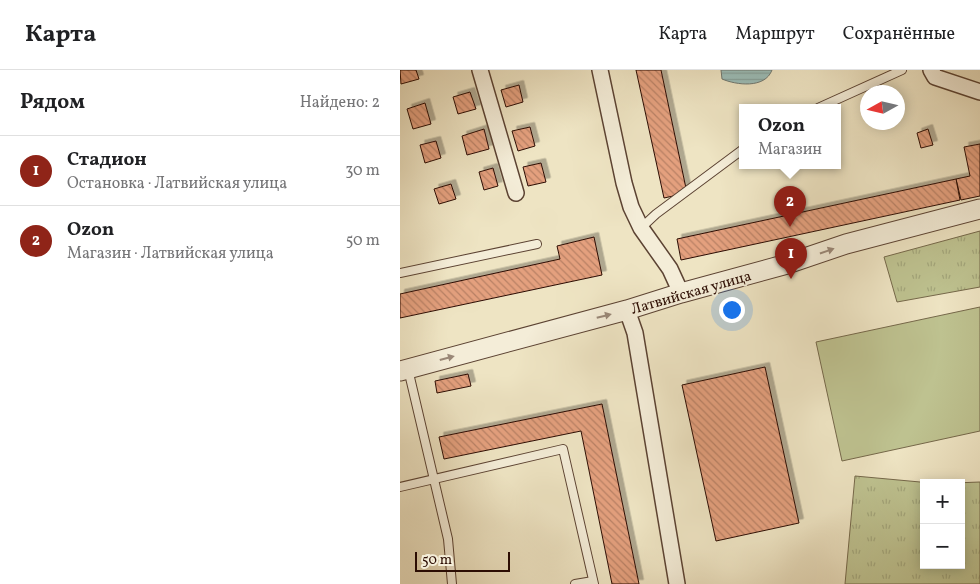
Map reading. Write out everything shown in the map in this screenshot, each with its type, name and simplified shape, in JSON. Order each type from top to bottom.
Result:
[{"type":"street","points":[[480,70],[516,193]]},
{"type":"street","points":[[600,70],[624,183],[631,207],[640,228],[670,269],[681,293]]},
{"type":"street","points":[[932,70],[935,77],[980,92]]},
{"type":"street","name":"Латвийская улица","points":[[404,370],[627,310],[787,264],[846,244],[980,209]]},
{"type":"street","points":[[627,310],[635,334],[677,584]]},
{"type":"lane","points":[[827,104],[902,70]]},
{"type":"lane","points":[[640,228],[739,152]]},
{"type":"lane","points":[[400,273],[537,244]]},
{"type":"lane","points":[[404,370],[435,479],[448,539],[452,584]]},
{"type":"lane","points":[[400,487],[563,449],[594,583],[575,584]]},
{"type":"green space","points":[[980,231],[980,287],[897,302],[884,257]]},
{"type":"green space","points":[[980,307],[980,431],[842,461],[816,342]]},
{"type":"green space","points":[[855,476],[920,482],[920,569],[965,569],[965,483],[980,482],[980,584],[845,584]]},
{"type":"water","points":[[721,70],[772,70],[768,76],[757,83],[742,84],[722,79]]},
{"type":"building","points":[[400,70],[416,70],[419,79],[401,84]]},
{"type":"building","points":[[636,70],[661,70],[687,193],[664,198]]},
{"type":"building","points":[[519,85],[523,102],[506,107],[501,90]]},
{"type":"building","points":[[470,92],[476,109],[458,114],[453,97]]},
{"type":"building","points":[[425,103],[431,124],[413,129],[407,109]]},
{"type":"building","points":[[530,127],[535,146],[518,151],[512,131]]},
{"type":"building","points":[[484,129],[489,149],[467,155],[462,136]]},
{"type":"building","points":[[928,129],[933,145],[921,148],[917,133]]},
{"type":"building","points":[[436,141],[441,158],[425,163],[420,145]]},
{"type":"building","points":[[980,144],[980,196],[961,200],[956,179],[970,176],[964,147]]},
{"type":"building","points":[[541,163],[546,182],[528,186],[523,167]]},
{"type":"building","points":[[493,168],[498,186],[484,190],[479,172]]},
{"type":"building","points":[[956,179],[960,200],[681,260],[677,239]]},
{"type":"building","points":[[451,184],[456,199],[439,204],[434,189]]},
{"type":"building","points":[[594,237],[602,275],[400,318],[400,294],[560,259],[557,246]]},
{"type":"building","points":[[765,367],[799,523],[716,541],[682,385]]},
{"type":"building","points":[[468,374],[471,386],[437,393],[435,381]]},
{"type":"building","points":[[602,404],[639,584],[612,584],[581,431],[444,459],[439,437]]},
{"type":"place","name":"Ozon","points":[[790,227]]},
{"type":"place","name":"Стадион","points":[[791,279]]}]
